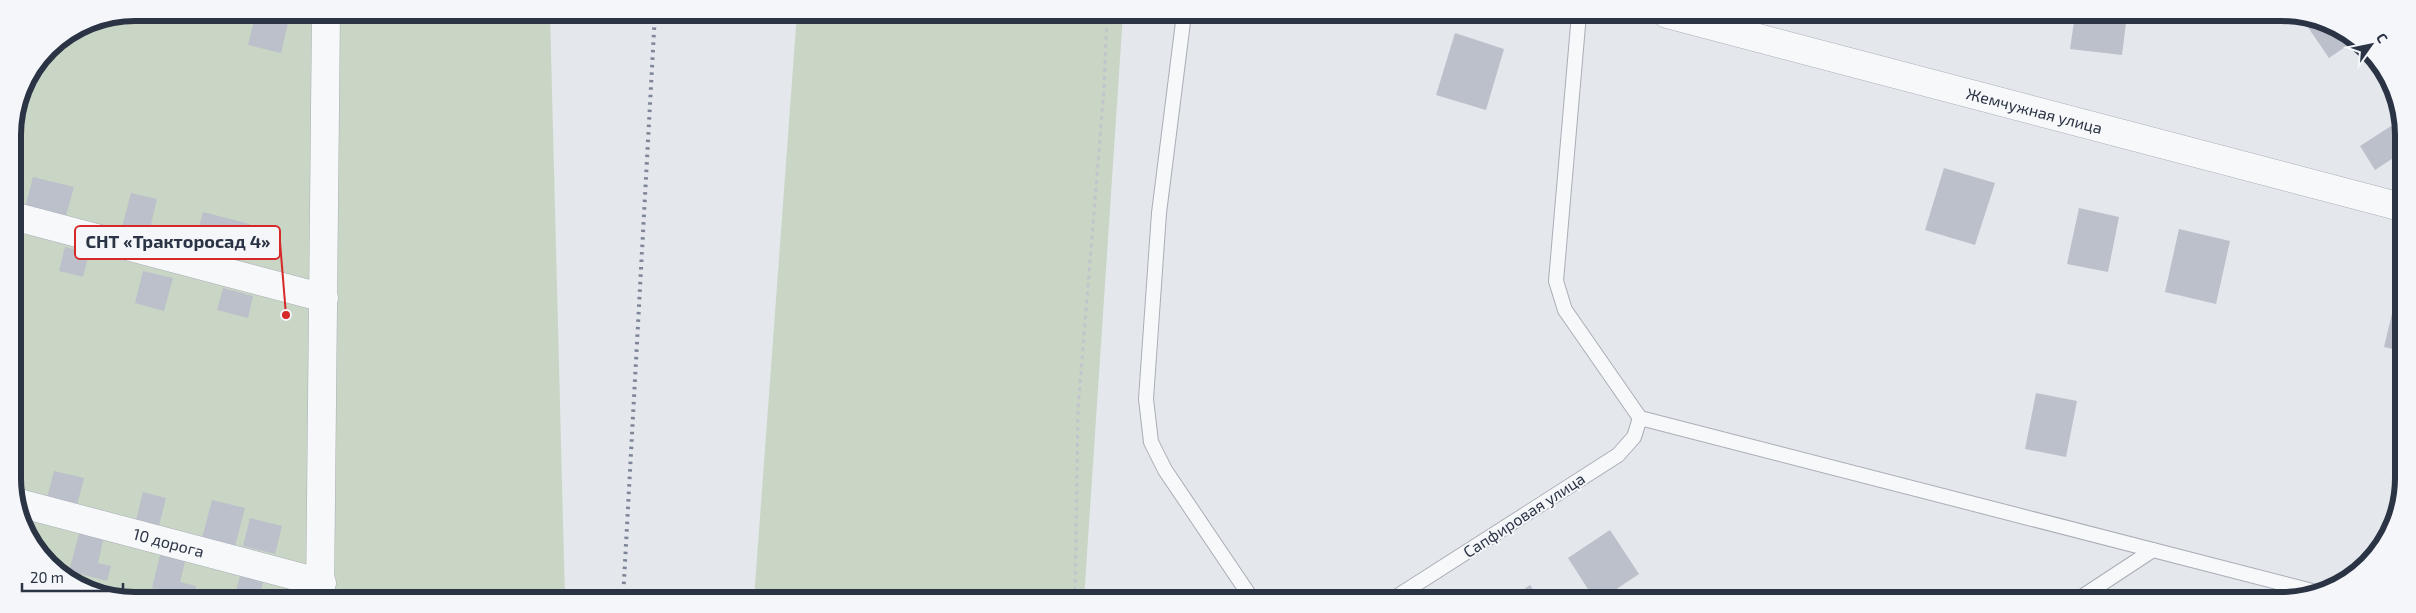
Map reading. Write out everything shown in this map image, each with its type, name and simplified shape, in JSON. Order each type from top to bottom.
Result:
[{"type":"street","points":[[321,590],[326,21]]},
{"type":"street","name":"Жемчужная улица","points":[[1694,21],[2395,205]]},
{"type":"street","points":[[21,218],[324,298]]},
{"type":"street","name":"10 дорога","points":[[24,505],[321,590]]},
{"type":"lane","points":[[1183,21],[1159,213],[1146,399],[1151,442],[1166,470],[1247,592]]},
{"type":"lane","points":[[1578,21],[1556,281],[1565,310],[1640,418],[2305,589]]},
{"type":"lane","name":"Сапфировая улица","points":[[1404,592],[1618,455],[1634,437],[1640,418]]},
{"type":"lane","points":[[2089,592],[2153,550]]},
{"type":"path","points":[[1075,592],[1078,409],[1104,88],[1107,21]]},
{"type":"green space","points":[[550,21],[565,592],[135,592],[113,590],[99,586],[66,568],[40,541],[33,528],[23,500],[21,478],[21,128],[23,113],[30,92],[45,66],[60,50],[78,37],[99,27],[120,22]]},
{"type":"green space","points":[[796,21],[1123,21],[1084,592],[755,592]]},
{"type":"building","points":[[254,21],[289,21],[281,53],[248,45]]},
{"type":"building","points":[[2074,21],[2126,21],[2122,55],[2070,49]]},
{"type":"building","points":[[2306,24],[2331,33],[2346,42],[2346,46],[2329,58]]},
{"type":"building","points":[[1455,33],[1504,49],[1486,110],[1436,95]]},
{"type":"building","points":[[2394,124],[2395,157],[2375,170],[2360,146]]},
{"type":"building","points":[[1944,168],[1995,183],[1975,245],[1925,230]]},
{"type":"building","points":[[33,177],[74,187],[65,219],[25,209]]},
{"type":"building","points":[[131,193],[157,199],[147,241],[120,235]]},
{"type":"building","points":[[2079,208],[2119,217],[2108,272],[2067,264]]},
{"type":"building","points":[[203,212],[250,224],[240,262],[193,250]]},
{"type":"building","points":[[2179,229],[2230,241],[2216,304],[2165,292]]},
{"type":"building","points":[[65,247],[89,253],[83,277],[59,271]]},
{"type":"building","points":[[143,271],[173,278],[164,311],[135,303]]},
{"type":"building","points":[[223,288],[253,296],[248,318],[217,310]]},
{"type":"building","points":[[2395,301],[2395,350],[2384,347]]},
{"type":"building","points":[[2036,393],[2077,401],[2066,457],[2025,449]]},
{"type":"building","points":[[54,471],[84,478],[77,505],[47,498]]},
{"type":"building","points":[[143,492],[166,498],[158,530],[135,524]]},
{"type":"building","points":[[212,500],[245,508],[235,546],[202,538]]},
{"type":"building","points":[[250,518],[282,526],[275,554],[243,546]]},
{"type":"building","points":[[80,530],[104,537],[98,563],[111,566],[107,581],[69,570]]},
{"type":"building","points":[[1610,530],[1639,574],[1612,592],[1590,592],[1568,558]]},
{"type":"building","points":[[161,551],[186,558],[180,582],[196,586],[194,592],[168,592],[152,588]]},
{"type":"building","points":[[241,572],[264,578],[260,592],[236,592]]},
{"type":"building","points":[[1530,585],[1535,592],[1520,592]]},
{"type":"railway","points":[[623,592],[655,21]]},
{"type":"place","name":"СНТ «Тракторосад 4»","points":[[286,315]]}]
